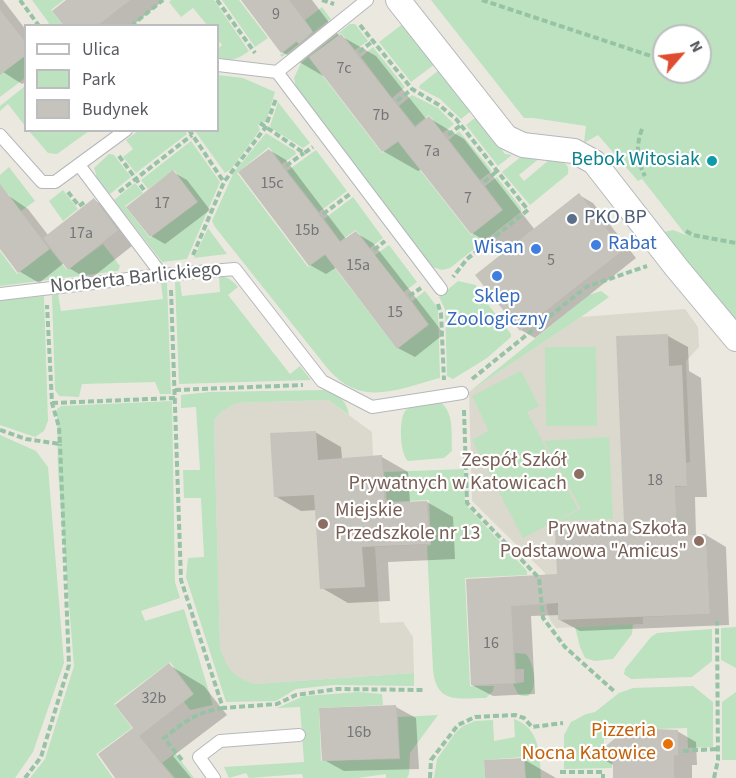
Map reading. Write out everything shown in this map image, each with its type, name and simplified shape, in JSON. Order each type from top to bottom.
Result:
[{"type":"street","points":[[398,0],[506,137],[523,145],[574,151],[594,162],[736,339]]},
{"type":"lane","points":[[219,66],[272,72],[367,0]]},
{"type":"lane","points":[[272,72],[437,293]]},
{"type":"lane","points":[[0,135],[42,182],[55,182],[125,132]]},
{"type":"lane","points":[[79,165],[166,275]]},
{"type":"lane","name":"Norberta Barlickiego","points":[[0,294],[235,269],[322,381],[328,385],[372,406],[462,393]]},
{"type":"lane","points":[[214,778],[199,757],[220,741],[299,735]]},
{"type":"path","points":[[20,0],[38,24]]},
{"type":"path","points":[[133,24],[163,0]]},
{"type":"path","points":[[186,273],[224,182],[266,128],[278,92],[272,72],[217,0]]},
{"type":"path","points":[[482,0],[652,56]]},
{"type":"path","points":[[350,14],[412,89],[439,105],[461,125],[528,210],[467,259],[437,293]]},
{"type":"path","points":[[359,52],[373,41]]},
{"type":"path","points":[[397,101],[412,89]]},
{"type":"path","points":[[276,97],[281,101]]},
{"type":"path","points":[[260,123],[304,153]]},
{"type":"path","points":[[448,135],[461,125]]},
{"type":"path","points":[[642,129],[638,152],[645,176]]},
{"type":"path","points":[[125,132],[118,155],[144,190]]},
{"type":"path","points":[[112,197],[190,133],[224,182]]},
{"type":"path","points":[[286,166],[316,144]]},
{"type":"path","points":[[484,182],[497,171]]},
{"type":"path","points":[[323,214],[353,192],[346,184]]},
{"type":"path","points":[[686,231],[693,235],[736,243]]},
{"type":"path","points":[[374,250],[388,239]]},
{"type":"path","points":[[615,692],[565,647],[543,618],[539,578],[467,503],[465,416],[462,393],[465,385],[586,287],[653,264]]},
{"type":"path","points":[[166,275],[175,390],[182,580],[223,708]]},
{"type":"path","points":[[409,296],[424,285],[437,293],[441,314],[443,379],[462,393]]},
{"type":"path","points":[[25,778],[41,757],[69,665],[59,427],[53,413],[52,403],[46,288]]},
{"type":"path","points":[[175,390],[231,386],[328,385]]},
{"type":"path","points":[[52,403],[175,398]]},
{"type":"path","points":[[0,430],[26,440],[60,444]]},
{"type":"path","points":[[714,778],[717,749],[717,621]]},
{"type":"path","points":[[184,762],[164,738],[193,716],[206,710],[277,704],[296,695],[337,689],[423,690]]},
{"type":"path","points":[[430,778],[432,760],[458,725],[475,717],[516,715],[524,718],[532,727],[563,723]]},
{"type":"path","points":[[683,751],[717,749]]},
{"type":"path","points":[[560,772],[603,772],[603,778]]},
{"type":"shaded area","name":"Zespół Szkół Prywatnych w Katowicach","points":[[685,309],[698,327],[699,347],[686,361],[690,462],[686,463],[687,486],[675,487],[677,535],[706,534],[710,614],[643,617],[643,624],[556,628],[550,620],[547,609],[545,573],[472,501],[469,392],[581,317]]},
{"type":"shaded area","name":"Miejskie Przedszkole nr 13","points":[[328,400],[372,432],[373,456],[382,455],[385,503],[427,501],[430,544],[375,547],[380,623],[403,622],[413,637],[414,673],[254,684],[240,679],[227,668],[220,648],[214,420],[236,403]]},
{"type":"green space","points":[[32,0],[64,0],[51,10],[62,24],[49,23]]},
{"type":"green space","points":[[171,0],[214,0],[249,51],[234,59],[219,58],[219,48],[222,45],[219,41],[219,24],[206,24],[193,8],[181,17],[169,2]]},
{"type":"green space","points":[[222,0],[239,0],[268,38],[255,47]]},
{"type":"green space","points":[[431,0],[736,0],[736,322],[663,236],[664,232],[673,230],[686,235],[642,179],[638,181],[598,135],[584,143],[586,126],[524,118]]},
{"type":"green space","points":[[322,7],[331,19],[282,57],[280,55],[312,30],[305,20]]},
{"type":"green space","points":[[404,23],[435,64],[411,82],[379,42]]},
{"type":"green space","points":[[350,24],[355,24],[368,41],[355,50],[341,33],[309,58],[382,153],[398,142],[471,235],[503,210],[485,186],[497,177],[521,208],[521,212],[450,268],[442,270],[432,267],[297,92],[294,78],[301,63]]},
{"type":"green space","points":[[373,47],[405,87],[392,98],[361,57]]},
{"type":"green space","points":[[24,57],[24,79],[0,97],[0,74]]},
{"type":"green space","points":[[439,70],[471,111],[461,119],[440,99],[419,88]]},
{"type":"green space","points":[[219,75],[243,78],[275,92],[266,122],[258,125],[260,130],[231,169],[225,173],[196,132],[219,132]]},
{"type":"green space","points":[[24,87],[24,125],[8,104],[0,111],[0,106]]},
{"type":"green space","points":[[412,95],[438,108],[454,124],[443,133],[429,115],[415,126],[399,106]]},
{"type":"green space","points":[[278,102],[310,143],[303,148],[271,128]]},
{"type":"green space","points":[[476,117],[505,154],[512,155],[498,166],[466,125]]},
{"type":"green space","points":[[459,131],[492,171],[480,180],[449,140]]},
{"type":"green space","points":[[30,132],[88,132],[57,154],[48,153]]},
{"type":"green space","points":[[137,132],[186,132],[187,134],[136,173],[123,157],[133,149],[126,140]]},
{"type":"green space","points":[[266,133],[295,151],[296,154],[282,164],[269,147],[237,173],[308,267],[325,255],[397,349],[429,325],[412,301],[425,291],[438,308],[440,378],[381,392],[367,392],[341,381],[328,369],[215,227],[212,221],[234,172]]},
{"type":"green space","points":[[191,141],[220,182],[187,259],[162,262],[114,200],[135,183],[143,193],[125,206],[150,238],[198,202],[174,170],[148,189],[141,180]]},
{"type":"green space","points":[[316,150],[347,191],[319,212],[287,171]]},
{"type":"green space","points":[[109,154],[114,155],[131,177],[110,194],[97,178],[94,168]]},
{"type":"green space","points":[[522,156],[540,158],[519,175],[524,181],[549,160],[563,162],[568,166],[568,174],[530,205],[502,172]]},
{"type":"green space","points":[[9,167],[35,201],[21,211],[8,194],[0,200],[0,175]]},
{"type":"green space","points":[[63,190],[78,209],[63,221],[49,201]]},
{"type":"green space","points":[[353,197],[383,238],[370,248],[356,230],[340,241],[324,219]]},
{"type":"green space","points":[[208,228],[227,254],[194,258]]},
{"type":"green space","points":[[103,244],[120,266],[118,271],[0,286],[0,251],[17,274],[50,249],[67,270]]},
{"type":"green space","points":[[389,245],[417,282],[404,292],[375,255]]},
{"type":"green space","points":[[219,277],[227,278],[238,287],[228,295],[290,374],[300,366],[311,380],[179,384],[175,282],[180,282],[182,296],[220,292]]},
{"type":"green space","points":[[458,281],[476,285],[476,289],[511,337],[487,358],[453,379],[447,376],[445,309],[439,297]]},
{"type":"green space","points":[[167,282],[171,394],[160,394],[155,382],[82,384],[79,397],[59,396],[55,390],[52,295],[58,294],[61,311],[163,299],[161,283]]},
{"type":"green space","points":[[601,291],[609,297],[469,392],[589,295]]},
{"type":"green space","points":[[44,296],[48,421],[44,431],[35,437],[0,425],[0,300]]},
{"type":"green space","points":[[545,347],[596,347],[597,426],[546,426]]},
{"type":"green space","points":[[521,371],[539,406],[527,412],[578,509],[523,538],[472,440],[489,431],[472,396]]},
{"type":"green space","points":[[324,390],[341,399],[349,415],[328,400],[236,403],[214,420],[220,648],[232,671],[254,684],[414,673],[414,686],[333,685],[296,689],[276,701],[226,702],[186,577],[188,558],[204,557],[201,498],[184,498],[183,470],[200,470],[196,407],[181,408],[181,395],[210,392]]},
{"type":"green space","points":[[172,401],[175,582],[180,598],[141,611],[145,621],[184,609],[213,705],[190,710],[184,702],[194,694],[170,662],[114,704],[132,728],[96,754],[113,778],[30,778],[45,759],[74,666],[58,471],[57,409],[61,406]]},
{"type":"green space","points":[[439,401],[450,417],[452,451],[444,458],[408,461],[402,444],[403,414],[413,406]]},
{"type":"green space","points":[[0,435],[36,451],[48,467],[64,663],[33,752],[15,778],[0,778]]},
{"type":"green space","points":[[609,437],[613,519],[557,521],[581,509],[544,441]]},
{"type":"green space","points":[[464,469],[465,504],[527,571],[527,575],[465,578],[470,686],[494,686],[493,691],[486,698],[450,697],[439,689],[435,681],[427,546],[431,545],[429,500],[387,502],[384,472]]},
{"type":"green space","points":[[633,624],[632,634],[613,659],[595,661],[585,658],[575,627]]},
{"type":"green space","points":[[736,627],[736,668],[721,660],[721,628]]},
{"type":"green space","points":[[712,629],[712,661],[692,677],[631,679],[624,674],[625,669],[651,637],[657,633]]},
{"type":"green space","points":[[515,653],[526,654],[533,669],[533,687],[528,696],[518,694],[513,684],[524,682],[524,669],[516,669]]},
{"type":"green space","points":[[693,686],[713,702],[713,747],[688,748],[687,728],[655,729],[655,738],[640,738],[633,733],[618,734],[614,738],[604,739],[604,757],[612,757],[612,768],[564,769],[564,735],[571,722],[595,712],[619,693],[633,688]]},
{"type":"green space","points":[[359,692],[382,694],[383,705],[319,708],[321,761],[400,759],[398,717],[438,715],[410,753],[407,778],[386,778],[386,774],[358,778],[303,778],[302,774],[249,778],[246,773],[229,778],[224,767],[304,762],[300,707],[277,708],[304,696]]},
{"type":"green space","points":[[736,692],[736,760],[722,760],[722,702]]},
{"type":"green space","points":[[514,719],[523,723],[534,736],[539,752],[541,778],[526,778],[524,757],[484,760],[485,778],[434,778],[437,759],[463,726],[475,721],[493,720],[494,741],[515,737]]},
{"type":"green space","points":[[175,753],[194,778],[175,778],[162,763]]},
{"type":"building","points":[[66,0],[130,0],[100,24],[62,24],[52,11]]},
{"type":"building","points":[[241,0],[289,0],[313,32],[299,44],[296,41],[281,53]]},
{"type":"building","points":[[0,10],[24,40],[24,57],[0,75]]},
{"type":"building","points":[[341,34],[415,128],[429,116],[502,210],[471,234],[398,141],[382,152],[309,57]]},
{"type":"building","points":[[269,149],[340,242],[356,231],[428,324],[397,349],[325,254],[309,266],[238,172]]},
{"type":"building","points":[[173,170],[197,202],[150,237],[126,207]]},
{"type":"building","points":[[0,184],[49,249],[18,273],[0,249]]},
{"type":"building","points":[[579,193],[623,250],[520,331],[475,275]]},
{"type":"building","points":[[94,198],[118,230],[68,270],[43,238]]},
{"type":"building","points":[[668,334],[669,366],[682,365],[687,486],[675,486],[677,535],[706,534],[710,614],[558,620],[558,603],[511,606],[515,683],[471,685],[466,579],[557,574],[555,530],[624,524],[616,336]]},
{"type":"building","points":[[316,431],[318,460],[382,455],[385,503],[427,501],[430,544],[362,547],[365,587],[320,589],[314,495],[274,497],[270,433]]},
{"type":"building","points":[[169,663],[193,694],[139,736],[173,778],[115,778],[98,754],[133,728],[115,705]]},
{"type":"building","points":[[396,705],[399,758],[322,761],[319,708]]},
{"type":"building","points":[[656,729],[678,730],[678,755],[674,755],[674,778],[613,778],[613,756],[594,756],[619,735],[657,734]]},
{"type":"building","points":[[524,758],[525,778],[485,778],[484,760]]},
{"type":"place","name":"Bebok Witosiak","points":[[712,161]]},
{"type":"place","name":"PKO BP","points":[[572,219]]},
{"type":"place","name":"Rabat","points":[[596,245]]},
{"type":"place","name":"Wisan","points":[[536,249]]},
{"type":"place","name":"Sklep Zoologiczny","points":[[497,276]]},
{"type":"place","name":"Zespół Szkół Prywatnych w Katowicach","points":[[579,474]]},
{"type":"place","name":"Miejskie Przedszkole nr 13","points":[[323,524]]},
{"type":"place","name":"Prywatna Szkoła Podstawowa \"Amicus\"","points":[[699,541]]},
{"type":"place","name":"Pizzeria Nocna Katowice","points":[[668,744]]}]
